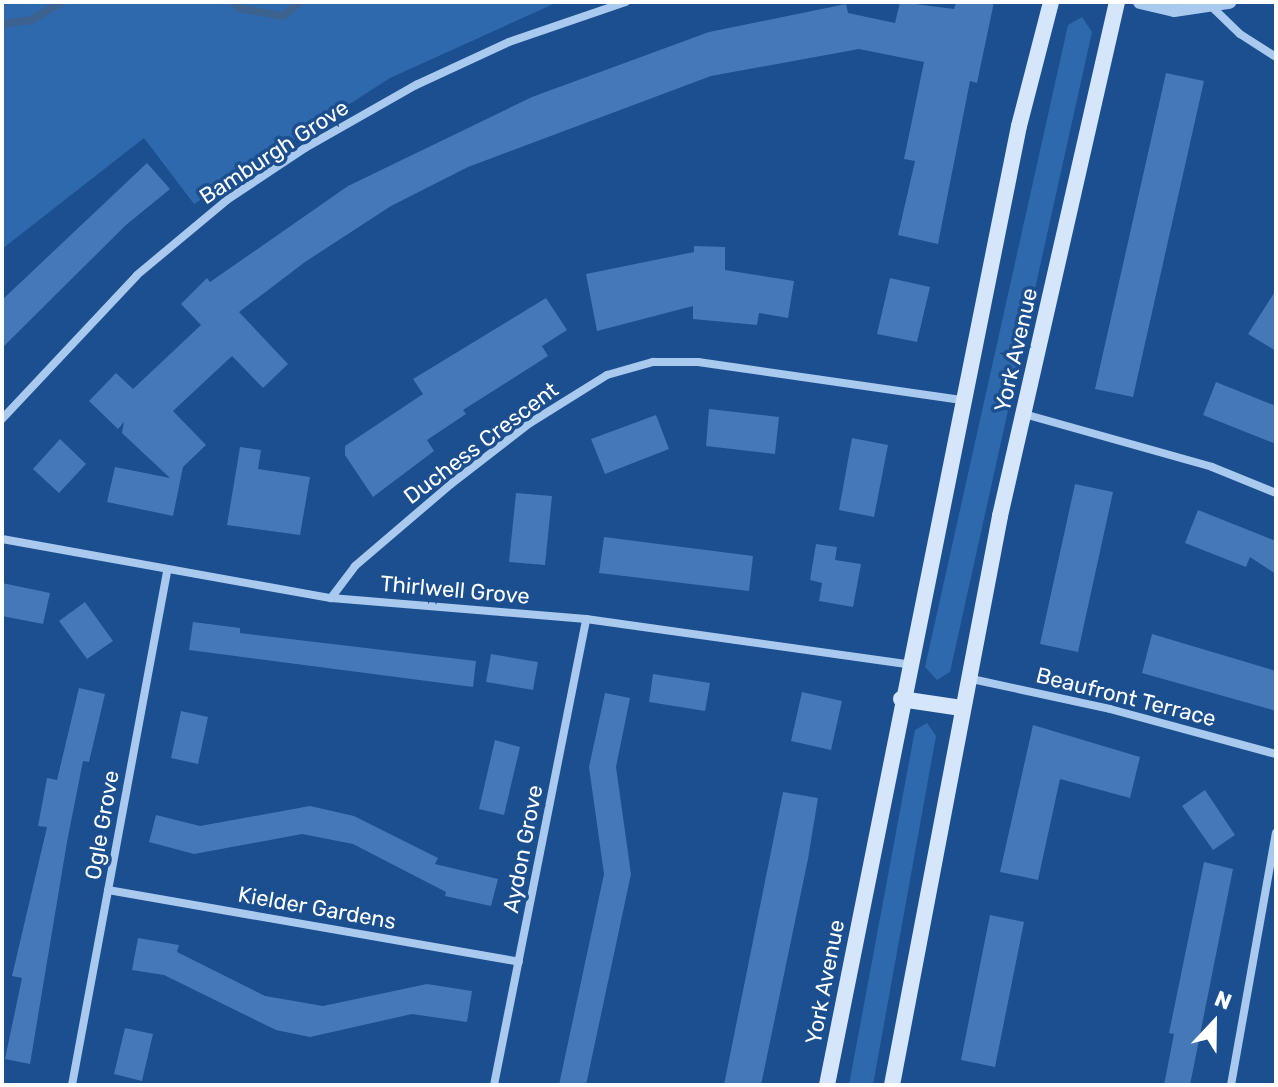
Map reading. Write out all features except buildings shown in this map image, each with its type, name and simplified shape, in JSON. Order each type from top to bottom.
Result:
[{"type":"main road","name":"York Avenue","points":[[827,1085],[908,664],[1019,126],[1051,2]]},
{"type":"main road","name":"York Avenue","points":[[892,1085],[967,678],[1117,2]]},
{"type":"main road","points":[[901,699],[961,708]]},
{"type":"street","name":"Bamburgh Grove","points":[[2,419],[137,275],[227,200],[292,157],[416,85],[509,42],[626,2]]},
{"type":"street","points":[[1140,2],[1174,10],[1212,7],[1229,2]]},
{"type":"street","points":[[1212,7],[1240,34],[1276,57]]},
{"type":"street","name":"Duchess Crescent","points":[[331,598],[348,572],[451,484],[530,423],[607,375],[653,362],[698,362],[963,400]]},
{"type":"street","points":[[1024,414],[1212,467],[1276,493]]},
{"type":"street","name":"Thirlwell Grove","points":[[2,539],[167,572],[331,598],[586,619],[908,664]]},
{"type":"street","name":"Ogle Grove","points":[[72,1085],[167,572]]},
{"type":"street","name":"Aydon Grove","points":[[494,1085],[586,619]]},
{"type":"street","name":"Beaufront Terrace","points":[[967,678],[1110,709],[1276,754]]},
{"type":"street","points":[[1231,1085],[1276,833]]},
{"type":"street","name":"Kielder Gardens","points":[[108,890],[519,962]]},
{"type":"shaded area","points":[[2,2],[558,2],[390,78],[194,204],[144,138],[2,249]]},
{"type":"shaded area","points":[[1082,17],[1092,32],[950,672],[937,680],[925,667],[1068,25]]},
{"type":"shaded area","points":[[927,723],[936,736],[873,1085],[849,1085],[915,730]]},
{"type":"waterway","points":[[2,24],[31,20],[62,2]]},
{"type":"waterway","points":[[234,2],[239,8],[283,16],[300,2]]}]
